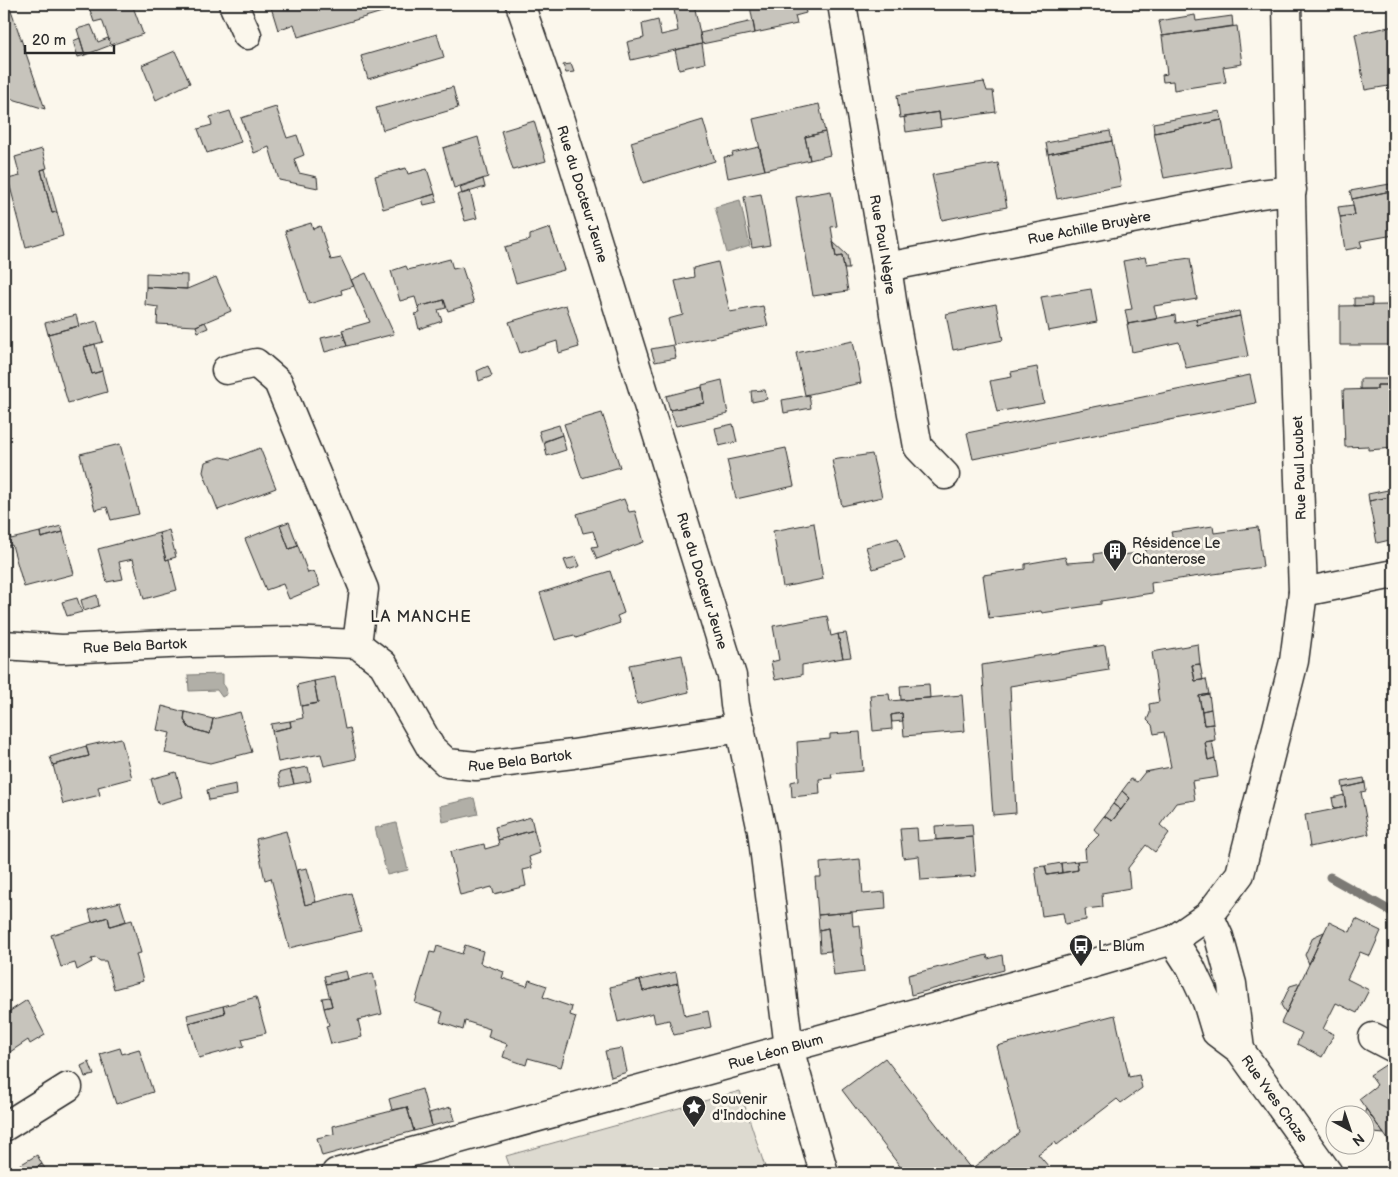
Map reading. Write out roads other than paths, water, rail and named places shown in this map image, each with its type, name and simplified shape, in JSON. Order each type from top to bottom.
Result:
[{"type":"street","points":[[233,4],[247,35]]},
{"type":"street","name":"Rue du Docteur Jeune","points":[[520,4],[564,133],[732,676],[735,705],[762,830],[789,1048],[824,1173]]},
{"type":"street","name":"Rue Paul Nègre","points":[[842,4],[918,447],[945,475]]},
{"type":"street","name":"Rue Paul Loubet","points":[[1209,915],[1240,874],[1294,661],[1303,592],[1294,340],[1287,4]]},
{"type":"street","name":"Rue Achille Bruyère","points":[[887,267],[1260,194],[1292,190]]},
{"type":"street","points":[[226,370],[256,363],[278,382],[364,589],[357,644]]},
{"type":"street","points":[[1303,592],[1394,574]]},
{"type":"street","name":"Rue Bela Bartok","points":[[4,645],[62,648],[289,641],[357,644],[383,664],[431,748],[447,763],[476,766],[503,763],[741,728]]},
{"type":"street","name":"Rue Léon Blum","points":[[336,1173],[1173,940],[1209,915]]},
{"type":"street","name":"Rue Yves Chaze","points":[[1209,915],[1219,937],[1232,984],[1240,1050]]},
{"type":"street","name":"Rue Yves Chaze","points":[[1173,940],[1192,968],[1207,1002],[1216,1032],[1240,1050],[1328,1173]]},
{"type":"street","points":[[4,1128],[68,1087]]},
{"type":"waterway","points":[[1330,877],[1394,913]]},
{"type":"place","name":"Résidence Le Chanterose","points":[[1115,572]]},
{"type":"place","name":"L. Blum","points":[[1081,967]]},
{"type":"place","name":"Souvenir d'Indochine","points":[[694,1128]]},
{"type":"district","name":"LA MANCHE","points":[[421,616]]}]
